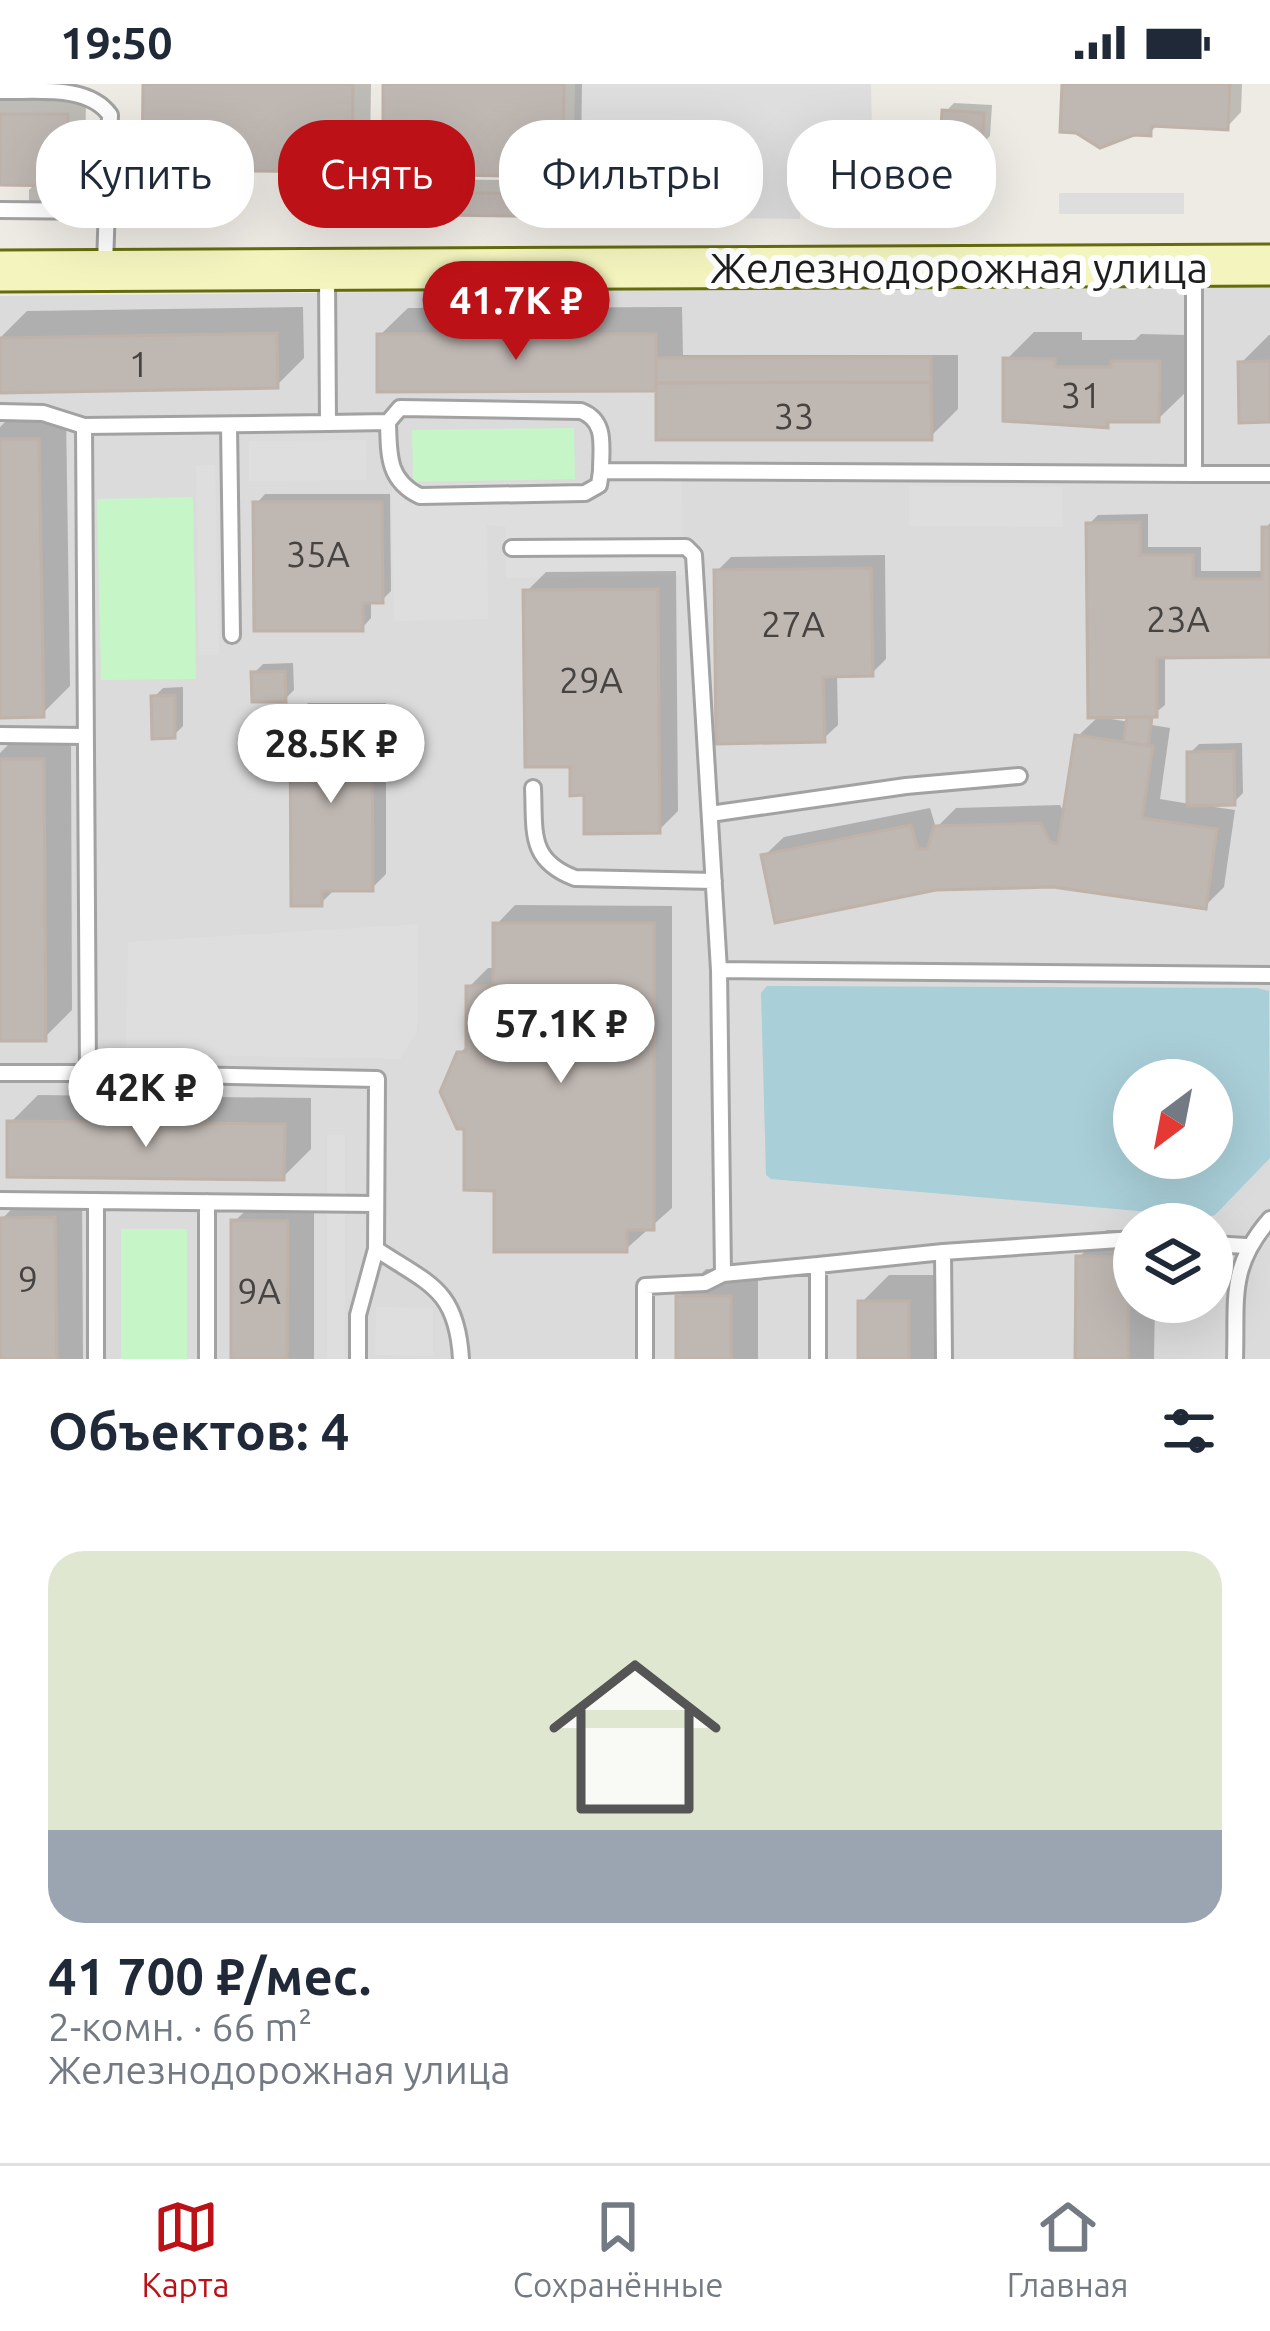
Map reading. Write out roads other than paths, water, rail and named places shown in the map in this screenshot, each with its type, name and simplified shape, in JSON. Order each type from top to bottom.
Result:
[{"type":"main road","name":"Железнодорожная улица","points":[[0,271],[1270,266]]},
{"type":"lane","points":[[0,91],[81,93],[104,105],[110,120]]},
{"type":"lane","points":[[0,210],[36,210]]},
{"type":"lane","points":[[105,271],[106,228]]},
{"type":"lane","points":[[1194,266],[1194,474]]},
{"type":"lane","points":[[327,271],[328,423]]},
{"type":"lane","points":[[400,408],[580,410],[600,425],[599,485],[585,493],[420,496],[406,489],[390,465],[388,422],[400,408]]},
{"type":"lane","points":[[0,412],[43,413],[84,426],[388,422]]},
{"type":"lane","points":[[84,426],[88,1073]]},
{"type":"lane","points":[[229,426],[232,635]]},
{"type":"lane","points":[[601,471],[1270,474]]},
{"type":"lane","points":[[512,548],[686,547],[694,555],[719,970],[723,1274]]},
{"type":"lane","points":[[0,735],[85,736]]},
{"type":"lane","points":[[710,814],[905,786],[1019,776]]},
{"type":"lane","points":[[533,788],[535,836],[541,856],[555,870],[575,878],[715,881]]},
{"type":"lane","points":[[719,970],[1270,975]]},
{"type":"lane","points":[[0,1073],[377,1079],[376,1249],[358,1315],[358,1359]]},
{"type":"lane","points":[[0,1200],[376,1204]]},
{"type":"lane","points":[[96,1201],[96,1359]]},
{"type":"lane","points":[[207,1202],[207,1359]]},
{"type":"lane","points":[[1235,1359],[1238,1278],[1246,1246],[1270,1219]]},
{"type":"lane","points":[[645,1359],[645,1286],[705,1283],[723,1274],[943,1252],[1113,1241]]},
{"type":"lane","points":[[1233,1245],[1246,1246]]},
{"type":"lane","points":[[376,1249],[434,1287],[451,1305],[459,1324],[461,1359]]},
{"type":"lane","points":[[943,1252],[944,1359]]},
{"type":"lane","points":[[818,1265],[818,1359]]},
{"type":"water","points":[[767,986],[1269,991],[1270,1158],[1227,1203],[1113,1203],[1113,1209],[766,1175],[761,993]]}]
